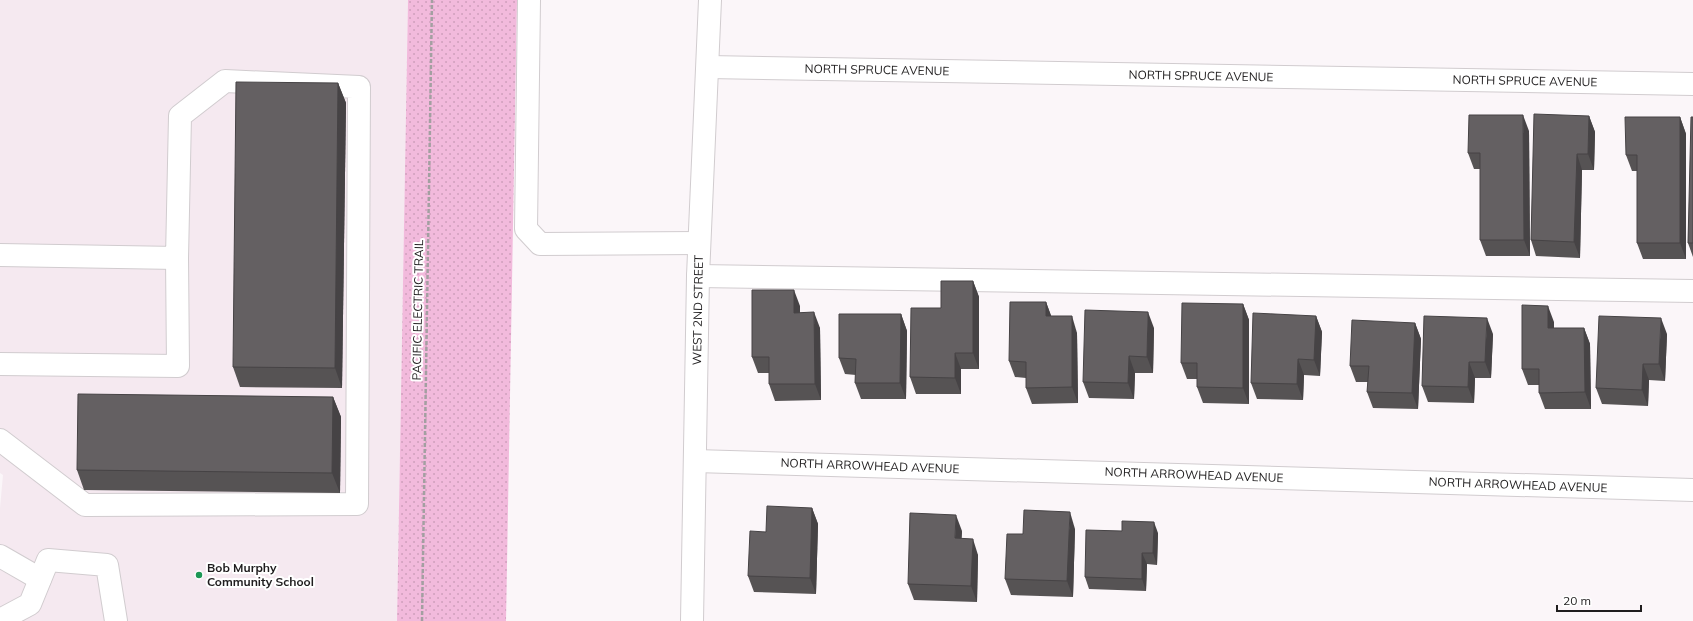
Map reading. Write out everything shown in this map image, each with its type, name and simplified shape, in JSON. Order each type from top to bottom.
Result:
[{"type":"street","points":[[529,0],[526,229],[540,244],[699,243]]},
{"type":"street","name":"WEST 2ND STREET","points":[[692,621],[698,276],[710,0]]},
{"type":"street","name":"NORTH SPRUCE AVENUE","points":[[708,67],[1693,84]]},
{"type":"street","points":[[0,364],[178,366],[176,258],[180,116],[225,81],[359,87],[357,504],[85,505],[0,440]]},
{"type":"street","points":[[0,255],[176,258]]},
{"type":"street","points":[[698,276],[1693,291]]},
{"type":"street","name":"NORTH ARROWHEAD AVENUE","points":[[695,461],[1693,490]]},
{"type":"street","points":[[0,556],[40,579]]},
{"type":"street","points":[[0,620],[30,604],[48,560],[107,565],[116,621]]},
{"type":"path","name":"PACIFIC ELECTRIC TRAIL","points":[[422,621],[432,0]]},
{"type":"shaded area","points":[[0,0],[408,0],[397,621],[0,621],[0,508],[3,475],[0,473]]},
{"type":"shaded area","points":[[408,0],[517,0],[506,621],[397,621]]},
{"type":"building","points":[[236,82],[338,83],[335,368],[233,367]]},
{"type":"building","points":[[1534,114],[1589,116],[1588,154],[1577,154],[1574,242],[1531,240]]},
{"type":"building","points":[[1469,115],[1523,115],[1524,240],[1480,240],[1480,153],[1468,153]]},
{"type":"building","points":[[1625,117],[1680,117],[1680,243],[1637,243],[1637,155],[1626,155]]},
{"type":"building","points":[[1691,117],[1693,117],[1693,243],[1688,243]]},
{"type":"building","points":[[941,281],[973,281],[973,353],[955,353],[955,378],[910,377],[911,308],[941,308]]},
{"type":"building","points":[[752,290],[794,290],[794,313],[814,312],[815,384],[769,384],[769,357],[752,357]]},
{"type":"building","points":[[1010,302],[1046,302],[1046,316],[1072,316],[1072,387],[1026,388],[1026,362],[1009,361]]},
{"type":"building","points":[[1182,303],[1243,304],[1243,388],[1197,387],[1197,363],[1181,363]]},
{"type":"building","points":[[1522,305],[1548,306],[1548,328],[1584,328],[1585,392],[1539,393],[1539,369],[1522,369]]},
{"type":"building","points":[[1085,310],[1148,312],[1147,357],[1129,356],[1128,383],[1083,382]]},
{"type":"building","points":[[1253,313],[1316,316],[1314,360],[1298,359],[1297,384],[1251,383]]},
{"type":"building","points":[[839,314],[901,314],[900,383],[855,383],[856,359],[839,358]]},
{"type":"building","points":[[1424,316],[1487,318],[1485,362],[1469,362],[1468,387],[1422,386]]},
{"type":"building","points":[[1599,316],[1661,318],[1659,364],[1643,364],[1642,390],[1596,388]]},
{"type":"building","points":[[1352,320],[1415,323],[1412,393],[1367,392],[1369,366],[1350,366]]},
{"type":"building","points":[[78,394],[333,397],[332,473],[77,470]]},
{"type":"building","points":[[767,506],[812,508],[810,578],[748,576],[750,531],[766,532]]},
{"type":"building","points":[[1024,510],[1070,512],[1067,581],[1005,579],[1007,534],[1023,534]]},
{"type":"building","points":[[910,513],[956,515],[955,538],[973,539],[971,586],[908,584]]},
{"type":"building","points":[[1122,521],[1154,522],[1153,553],[1142,553],[1142,579],[1085,577],[1086,530],[1122,531]]},
{"type":"place","name":"Bob Murphy Community School","points":[[199,575]]}]
